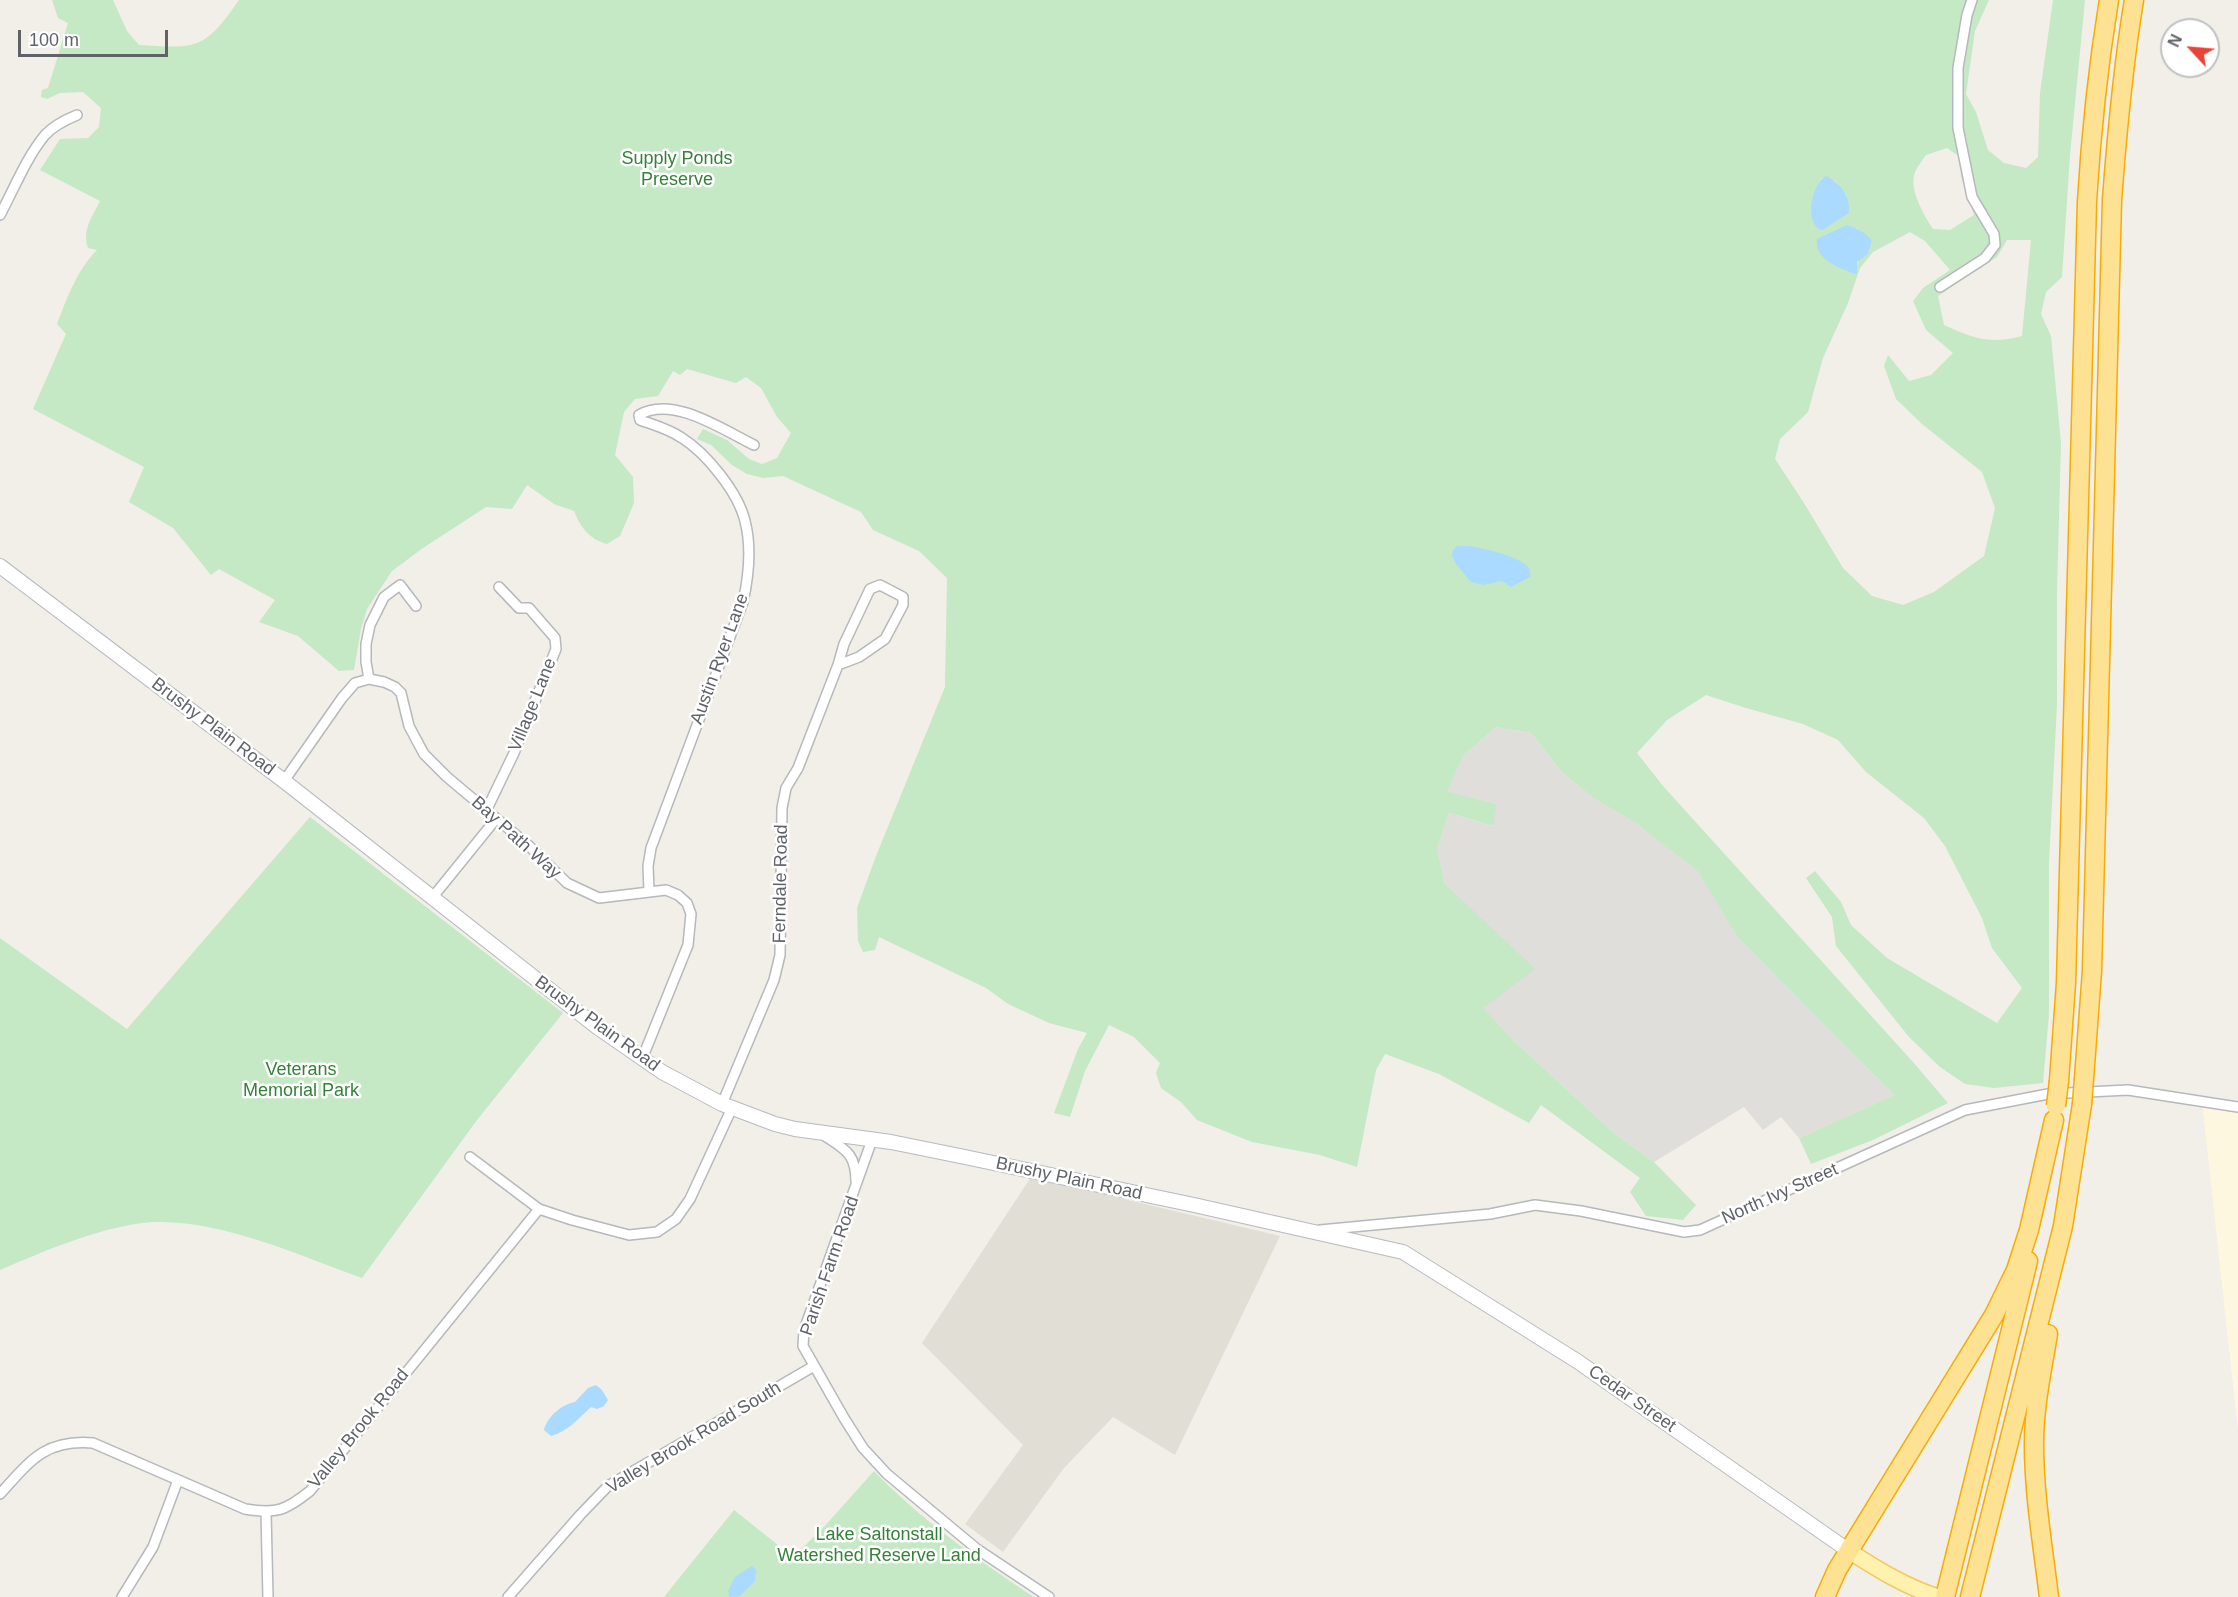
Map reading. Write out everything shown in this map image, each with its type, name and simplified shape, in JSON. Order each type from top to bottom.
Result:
[{"type":"highway","points":[[1945,1597],[2040,1212],[2059,1081],[2066,982],[2087,202],[2098,76],[2109,0]]},
{"type":"highway","points":[[2049,1597],[2035,1474],[2034,1442],[2037,1396],[2082,1104],[2092,971],[2112,200],[2119,112],[2134,0]]},
{"type":"highway","points":[[1825,1597],[1849,1551],[1994,1315],[2016,1270],[2029,1230],[2055,1113]]},
{"type":"highway","points":[[1972,1592],[2063,1226]]},
{"type":"main road","name":"Brushy Plain Road","points":[[0,566],[285,781],[597,1027],[642,1059],[727,1106],[775,1124],[872,1140],[1312,1230]]},
{"type":"main road","name":"Cedar Street","points":[[1312,1230],[1403,1252],[1577,1361],[1849,1551],[1880,1570],[1938,1597]]},
{"type":"street","points":[[1940,287],[1985,258],[1995,245],[1994,234],[1972,197],[1958,128],[1958,68],[1966,15],[1972,0]]},
{"type":"street","points":[[0,215],[24,167],[45,134],[77,115]]},
{"type":"street","name":"Austin Ryer Lane","points":[[649,891],[648,866],[651,848],[743,602],[749,574],[749,553],[744,518],[731,491],[710,463],[682,438],[661,427],[639,420],[639,415],[647,410],[676,409],[754,445]]},
{"type":"street","points":[[285,781],[342,698],[355,683],[369,679],[366,644],[370,625],[384,597],[400,585],[416,606]]},
{"type":"street","name":"Ferndale Road","points":[[470,1156],[539,1209],[572,1221],[629,1234],[657,1232],[676,1219],[690,1199],[774,980],[780,955],[782,819],[786,788],[798,768],[844,644],[870,589],[880,585],[903,597],[903,605],[885,639],[859,657],[838,665]]},
{"type":"street","name":"Village Lane","points":[[487,809],[514,753],[556,649],[555,638],[529,608],[519,608],[499,587]]},
{"type":"street","name":"Bay Path Way","points":[[369,679],[384,682],[401,693],[409,726],[424,754],[447,777],[528,845],[567,883],[599,898],[666,890],[678,895],[687,903],[691,914],[688,945],[642,1059]]},
{"type":"street","points":[[432,898],[496,819]]},
{"type":"street","name":"North Ivy Street","points":[[1312,1230],[1490,1215],[1535,1205],[1581,1211],[1684,1232],[1701,1230],[1965,1110],[2048,1094],[2128,1090],[2238,1107]]},
{"type":"street","name":"Parish Farm Road","points":[[820,1132],[848,1151],[854,1162],[856,1188]]},
{"type":"street","name":"Parish Farm Road","points":[[872,1140],[804,1330],[803,1346],[863,1448],[888,1474],[977,1549],[1049,1597]]},
{"type":"street","name":"Valley Brook Road","points":[[0,1494],[33,1458],[73,1441],[93,1443],[245,1509],[266,1512],[291,1506],[310,1491],[539,1209]]},
{"type":"street","name":"Valley Brook Road South","points":[[508,1597],[580,1514],[608,1486],[814,1366]]},
{"type":"street","points":[[122,1597],[153,1547],[178,1479]]},
{"type":"street","points":[[266,1512],[268,1597]]},
{"type":"shaded area","points":[[1496,727],[1531,733],[1561,771],[1593,798],[1634,822],[1699,871],[1738,938],[1894,1095],[1799,1138],[1781,1117],[1763,1130],[1744,1107],[1654,1162],[1615,1134],[1514,1041],[1482,1008],[1481,920],[1445,884],[1437,849],[1449,813],[1492,826],[1497,804],[1446,791],[1463,756]]},
{"type":"shaded area","points":[[2202,1102],[2238,1107],[2238,1431]]},
{"type":"shaded area","points":[[1031,1177],[1280,1236],[1175,1455],[1113,1417],[1064,1468],[1003,1552],[965,1524],[1023,1445],[922,1343]]},
{"type":"green space","name":"Supply Ponds Preserve","points":[[52,0],[113,0],[127,31],[139,45],[175,47],[198,42],[208,37],[239,0],[1989,0],[1975,31],[1966,94],[1976,112],[1988,150],[2004,163],[2026,168],[2038,157],[2040,93],[2053,0],[2085,0],[2070,155],[2062,277],[2046,292],[2041,314],[2051,336],[2061,443],[2057,704],[2049,862],[2049,1014],[2043,1083],[1994,1088],[1965,1084],[1940,1067],[1909,1037],[1836,946],[1832,917],[1806,878],[1815,871],[1841,902],[1851,925],[1887,958],[1997,1023],[2022,988],[1992,948],[1982,918],[1945,846],[1924,818],[1866,772],[1838,740],[1803,724],[1706,695],[1667,720],[1637,753],[1663,786],[1948,1103],[1873,1140],[1811,1164],[1799,1138],[1894,1095],[1738,938],[1698,871],[1634,822],[1593,798],[1561,771],[1531,733],[1496,727],[1463,756],[1447,791],[1497,804],[1493,826],[1449,813],[1437,849],[1445,884],[1535,969],[1483,1008],[1514,1041],[1615,1134],[1654,1162],[1696,1205],[1683,1220],[1646,1216],[1630,1192],[1640,1178],[1541,1105],[1529,1123],[1439,1074],[1385,1054],[1376,1070],[1357,1167],[1320,1155],[1252,1142],[1197,1120],[1181,1102],[1161,1088],[1156,1073],[1160,1063],[1134,1037],[1109,1025],[1085,1071],[1070,1117],[1054,1113],[1078,1049],[1087,1033],[1049,1023],[1008,1004],[986,988],[879,937],[875,950],[863,952],[858,941],[857,908],[945,687],[947,578],[919,551],[873,530],[861,512],[783,476],[763,478],[747,474],[732,465],[711,445],[697,439],[703,429],[727,440],[749,459],[762,464],[777,458],[791,433],[777,417],[761,388],[746,377],[736,383],[687,369],[680,375],[673,371],[658,396],[635,399],[624,412],[615,455],[633,477],[634,503],[620,536],[607,544],[595,539],[583,528],[574,511],[554,504],[527,485],[512,509],[486,507],[392,571],[367,609],[354,670],[339,671],[298,636],[259,622],[275,600],[219,569],[211,575],[173,528],[129,502],[144,467],[33,409],[66,334],[57,324],[65,304],[78,275],[97,250],[88,248],[86,235],[100,201],[40,170],[60,139],[88,138],[99,127],[101,108],[83,92],[60,93],[47,99],[41,97],[42,90],[48,88],[68,23],[58,18]],"holes":[[[1947,148],[1960,157],[1961,176],[1974,215],[1950,230],[1933,229],[1916,196],[1914,176],[1926,155]],[[1822,178],[1835,181],[1847,196],[1815,192]],[[1856,228],[1872,241],[1868,254],[1859,259],[1856,268]],[[1910,232],[1925,241],[1950,270],[1923,288],[1913,301],[1926,330],[1953,353],[1931,375],[1909,381],[1888,355],[1884,366],[1896,399],[1922,424],[1982,472],[1995,508],[1984,556],[1934,592],[1903,605],[1872,596],[1843,568],[1775,459],[1780,439],[1808,412],[1823,358],[1848,303],[1860,268],[1873,252]],[[2007,240],[2031,240],[2022,336],[2000,340],[1982,339],[1944,325],[1938,296],[1997,257]]]},
{"type":"green space","name":"Veterans Memorial Park","points":[[310,817],[563,1013],[477,1120],[362,1278],[237,1234],[186,1224],[161,1222],[122,1226],[79,1238],[0,1270],[0,938],[127,1029]]},
{"type":"green space","name":"Lake Saltonstall Watershed Reserve Land","points":[[874,1471],[911,1506],[951,1538],[1034,1597],[664,1597],[734,1510],[793,1557],[823,1528]]},
{"type":"water","points":[[1826,176],[1836,183],[1846,195],[1849,213],[1822,230],[1816,226],[1811,212],[1817,187]]},
{"type":"water","points":[[1847,225],[1858,229],[1872,241],[1868,254],[1857,262],[1857,273],[1855,274],[1829,262],[1817,246],[1817,239]]},
{"type":"water","points":[[1457,546],[1484,549],[1516,559],[1529,568],[1530,577],[1511,587],[1502,581],[1483,585],[1471,582],[1452,556]]},
{"type":"water","points":[[596,1385],[608,1400],[604,1406],[597,1409],[591,1407],[557,1434],[551,1436],[544,1430],[548,1420],[556,1412],[565,1405],[575,1402],[588,1388]]},
{"type":"water","points":[[752,1566],[756,1570],[755,1581],[740,1596],[730,1597],[728,1591],[735,1577]]}]
